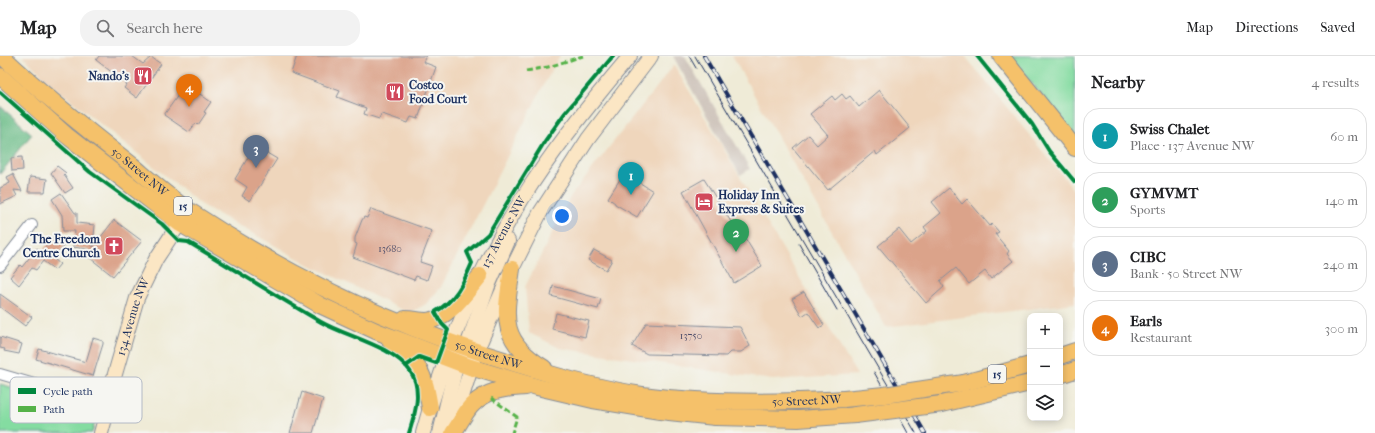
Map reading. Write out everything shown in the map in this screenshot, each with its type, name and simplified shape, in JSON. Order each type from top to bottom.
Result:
[{"type":"main road","name":"50 Street NW","points":[[2,56],[62,109],[189,210],[246,247],[462,355],[537,387],[593,400],[633,407],[715,417],[798,419],[855,415],[942,404],[1027,384]]},
{"type":"main road","name":"137 Avenue NW","points":[[452,433],[462,355],[480,276],[522,199],[572,127],[630,56]]},
{"type":"main road","points":[[1001,56],[1075,148]]},
{"type":"main road","name":"137 Avenue NW","points":[[424,433],[430,408],[512,269],[540,213],[588,138],[650,57]]},
{"type":"main road","name":"50 Street NW","points":[[0,76],[66,135],[179,223],[320,305],[376,330],[462,355],[612,390],[673,398],[749,403],[884,396],[964,383],[1027,366]]},
{"type":"main road","points":[[440,433],[462,355],[488,286],[515,226],[522,199]]},
{"type":"main road","name":"134 Avenue NW","points":[[114,377],[137,298],[149,272],[179,223],[189,210]]},
{"type":"main road","points":[[512,269],[506,314],[508,328],[523,352],[534,362],[559,377]]},
{"type":"main road","points":[[389,318],[427,321],[437,317],[455,306],[480,276]]},
{"type":"main road","points":[[376,330],[412,358],[424,378],[430,408]]},
{"type":"main road","points":[[1063,355],[1075,351]]},
{"type":"main road","points":[[1063,374],[1075,370]]},
{"type":"main road","points":[[452,433],[470,407],[488,393],[505,388],[537,387]]},
{"type":"main road","name":"134 Avenue NW","points":[[101,433],[104,423]]},
{"type":"street","points":[[0,266],[32,225]]},
{"type":"street","points":[[0,374],[10,377]]},
{"type":"shaded area","points":[[23,56],[560,56],[542,88],[441,287],[426,304],[409,313],[310,265],[203,206],[52,85]]},
{"type":"shaded area","points":[[673,56],[685,56],[750,169],[740,175]]},
{"type":"shaded area","points":[[732,56],[965,56],[1075,191],[1075,303],[886,327]]},
{"type":"shaded area","points":[[674,65],[857,375],[772,380],[560,348],[529,333],[525,287],[570,197]]},
{"type":"green space","points":[[1009,56],[1075,56],[1075,136]]},
{"type":"green space","points":[[0,106],[32,134],[0,174]]},
{"type":"green space","points":[[0,384],[10,387],[10,423],[95,423],[92,433],[0,433]]},
{"type":"building","points":[[99,56],[132,56],[143,64],[151,57],[161,64],[137,98],[124,88],[127,84],[96,60]]},
{"type":"building","points":[[297,56],[426,56],[423,62],[436,67],[418,119],[411,117],[408,123],[381,114],[379,119],[364,114],[366,108],[337,97],[340,91],[291,73]]},
{"type":"building","points":[[186,84],[211,102],[198,125],[196,123],[189,132],[164,115]]},
{"type":"building","points":[[879,90],[910,128],[877,155],[875,151],[828,190],[793,148],[808,135],[817,145],[828,135],[810,114],[832,96],[835,100],[842,94],[846,99],[850,96],[859,107]]},
{"type":"building","points":[[255,146],[277,159],[250,201],[242,196],[247,187],[235,179]]},
{"type":"building","points":[[22,157],[23,170],[12,171],[11,158]]},
{"type":"building","points":[[57,166],[66,173],[64,175],[73,188],[65,193],[51,173]]},
{"type":"building","points":[[624,173],[653,191],[637,217],[608,198]]},
{"type":"building","points":[[13,174],[22,191],[14,190],[17,196],[0,204],[0,188],[10,183],[7,177]]},
{"type":"building","points":[[30,177],[47,179],[45,192],[28,192]]},
{"type":"building","points":[[704,179],[733,225],[736,223],[762,266],[734,283],[683,191]]},
{"type":"building","points":[[949,188],[962,204],[967,199],[990,226],[992,224],[999,232],[995,234],[1009,251],[1007,254],[1013,261],[991,279],[985,271],[969,284],[956,268],[940,281],[944,287],[926,303],[878,246],[899,229],[911,244],[927,231],[924,227],[941,213],[932,202]]},
{"type":"building","name":"The Freedom Centre Church","points":[[61,193],[75,213],[77,213],[77,223],[95,225],[93,247],[114,220],[142,241],[113,276],[86,255],[91,250],[73,247],[75,231],[63,231],[62,215],[52,199]]},
{"type":"building","points":[[371,209],[432,231],[420,262],[432,266],[427,280],[416,276],[414,280],[353,257],[357,244],[355,243],[355,238],[362,220],[364,217],[367,218]]},
{"type":"building","points":[[54,236],[66,244],[54,259],[60,264],[55,270],[43,261],[36,270],[32,268],[19,285],[10,277],[20,265],[22,267],[37,248],[42,252]]},
{"type":"building","points":[[594,250],[612,260],[606,270],[588,260]]},
{"type":"building","points":[[553,286],[601,299],[598,309],[551,296]]},
{"type":"building","points":[[804,292],[824,325],[819,328],[808,312],[802,316],[792,299]]},
{"type":"building","points":[[0,294],[32,317],[25,326],[0,307]]},
{"type":"building","points":[[556,313],[589,321],[585,337],[552,329]]},
{"type":"building","points":[[646,323],[740,327],[750,346],[741,352],[730,352],[726,356],[647,354],[632,346]]},
{"type":"building","points":[[0,337],[22,344],[19,354],[4,351],[5,349],[0,348]]},
{"type":"building","points":[[93,338],[103,341],[103,344],[93,376],[36,359],[39,349],[86,362]]},
{"type":"building","points":[[302,392],[323,399],[313,433],[290,433]]},
{"type":"tram line","points":[[689,56],[696,68]]},
{"type":"tram line","points":[[695,56],[916,433]]},
{"type":"tram line","points":[[799,244],[837,310]]},
{"type":"tram line","points":[[874,372],[908,433]]},
{"type":"railway","points":[[704,56],[925,433]]},
{"type":"marked path","points":[[526,71],[548,67],[583,56]]},
{"type":"marked path","points":[[491,398],[517,417],[512,433]]},
{"type":"cycle path","points":[[406,366],[419,357],[436,363],[448,330],[442,324],[435,312],[448,303],[462,285],[472,263],[467,252],[488,234],[545,141],[565,113],[613,56]]},
{"type":"cycle path","points":[[977,56],[1032,124],[1049,151],[1075,182]]},
{"type":"cycle path","points":[[0,92],[90,172],[162,224],[179,241],[188,242],[321,322],[381,348],[402,362],[414,378],[417,394],[414,418],[409,433]]},
{"type":"place","name":"Nando's","points":[[143,76]]},
{"type":"place","name":"Costco Food Court","points":[[395,92]]},
{"type":"place","name":"Earls","points":[[189,107]]},
{"type":"place","name":"CIBC","points":[[256,168]]},
{"type":"place","name":"Swiss Chalet","points":[[631,195]]},
{"type":"place","name":"Holiday Inn Express & Suites","points":[[704,202]]},
{"type":"place","name":"The Freedom Centre Church","points":[[114,246]]},
{"type":"place","name":"GYMVMT","points":[[736,252]]}]
